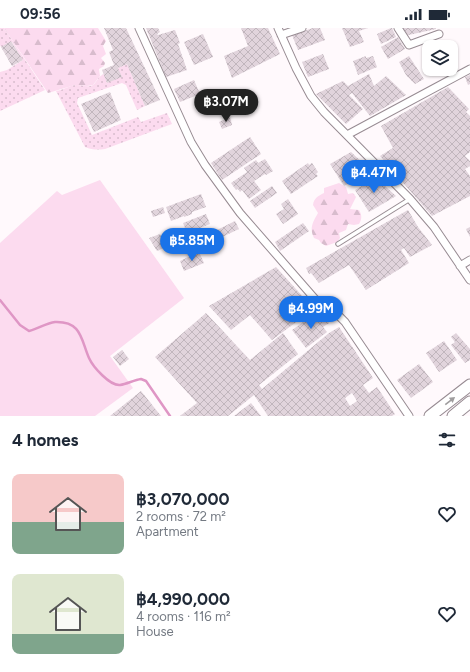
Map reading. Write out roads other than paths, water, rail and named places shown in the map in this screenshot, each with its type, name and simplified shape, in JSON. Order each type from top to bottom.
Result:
[{"type":"main road","points":[[430,416],[470,385]]},
{"type":"main road","points":[[453,416],[470,402]]},
{"type":"street","points":[[139,28],[191,142],[205,165],[240,213],[315,299],[337,314],[345,322],[409,416]]},
{"type":"street","points":[[278,28],[296,68],[311,96],[410,199],[434,227],[470,280]]},
{"type":"street","points":[[281,35],[302,28]]},
{"type":"street","points":[[398,28],[408,45],[439,34]]},
{"type":"street","points":[[347,135],[470,70]]},
{"type":"street","points":[[460,266],[470,260]]},
{"type":"lane","points":[[338,244],[410,199]]},
{"type":"waterway","points":[[0,300],[20,325],[29,331],[55,322],[64,323],[76,328],[82,338],[89,358],[102,375],[112,382],[120,385],[141,379],[146,381],[170,416]]}]
